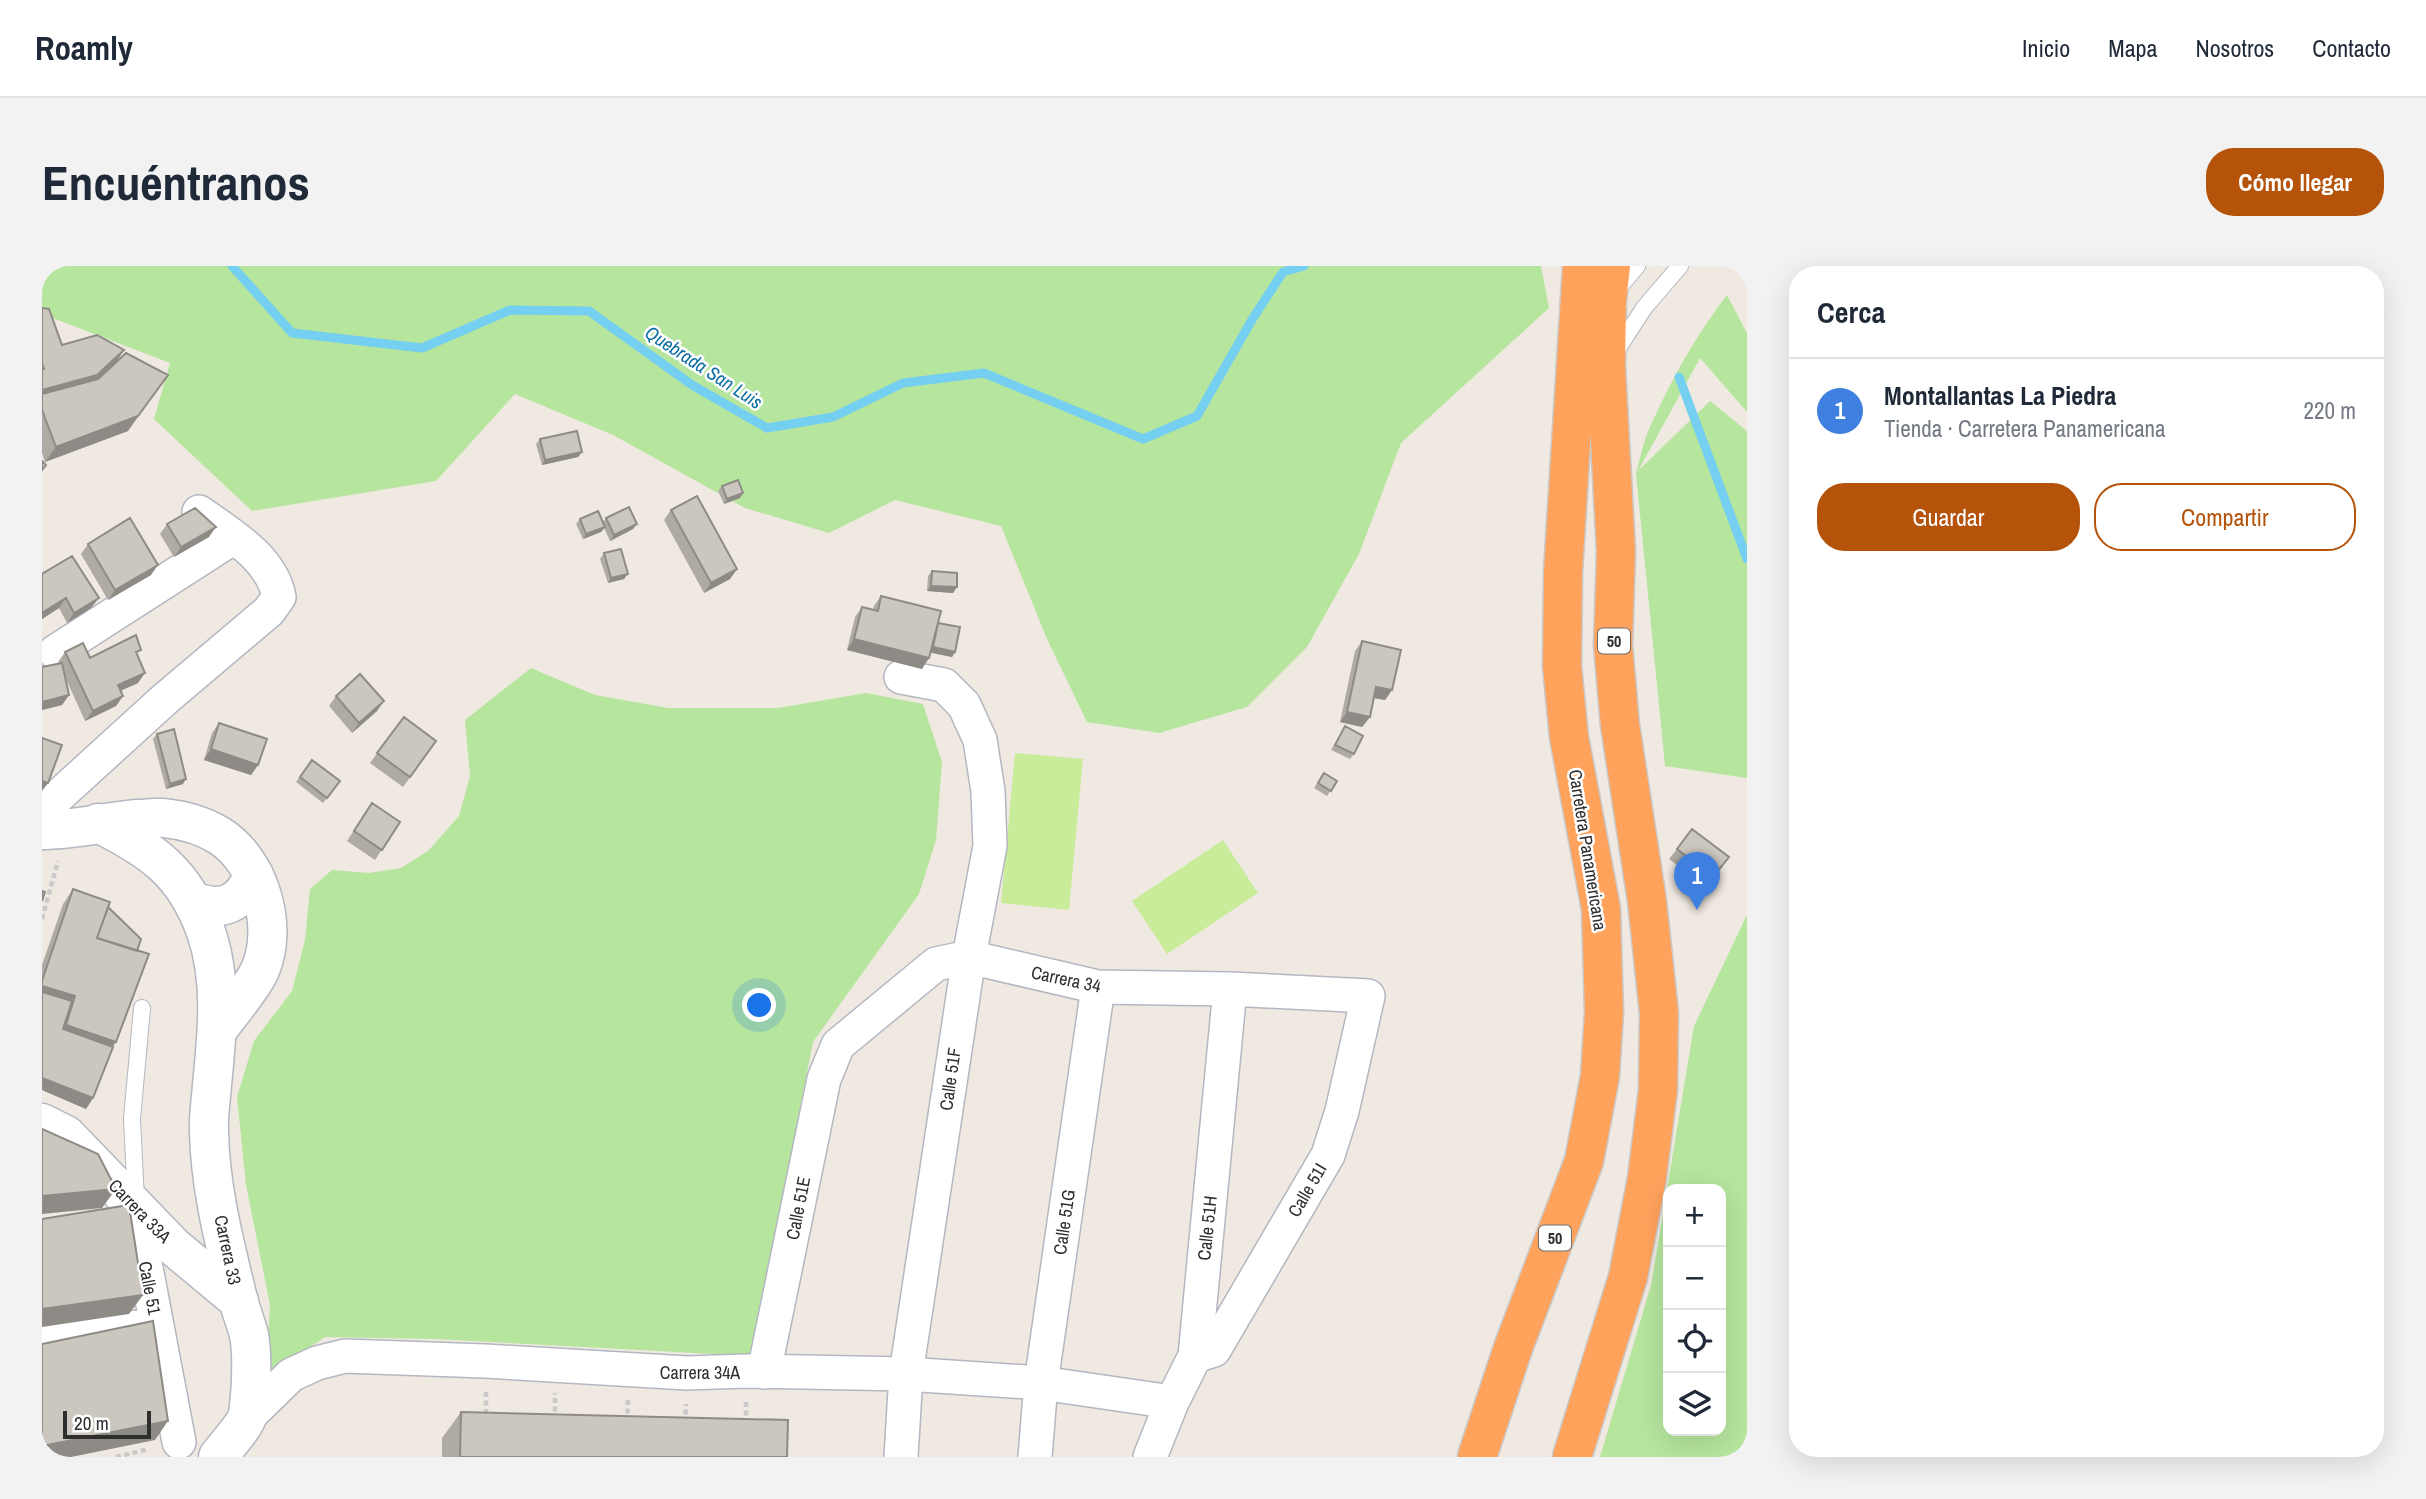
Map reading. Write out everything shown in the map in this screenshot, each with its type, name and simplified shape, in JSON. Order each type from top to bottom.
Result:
[{"type":"highway","name":"Carretera Panamericana","points":[[1476,1457],[1513,1348],[1584,1161],[1600,1076],[1604,1012],[1601,909],[1569,737],[1562,666],[1563,572],[1582,266]]},
{"type":"highway","name":"50","points":[[1572,1457],[1628,1277],[1647,1178],[1658,1090],[1659,1013],[1647,901],[1620,724],[1614,645],[1616,552],[1605,366],[1609,284]]},
{"type":"street","points":[[62,823],[165,699],[269,611],[279,597],[269,569],[234,537],[199,512]]},
{"type":"street","points":[[55,652],[234,537]]},
{"type":"street","name":"Calle 51F","points":[[901,677],[944,685],[964,705],[980,740],[988,791],[990,846],[968,957],[906,1374],[901,1457]]},
{"type":"street","points":[[62,823],[162,817],[195,825],[220,836],[240,854],[254,875],[264,905],[268,937],[260,970],[217,1031]]},
{"type":"street","name":"Carrera 33","points":[[62,823],[149,850],[186,891],[205,931],[215,964],[217,1031],[208,1131],[216,1196],[249,1336],[248,1417]]},
{"type":"street","points":[[220,836],[202,840],[188,849],[180,865],[186,891],[211,907],[230,904],[246,892],[254,875]]},
{"type":"street","name":"Carrera 34","points":[[838,1045],[936,964],[968,957],[1098,988],[1230,989],[1368,996]]},
{"type":"street","name":"Calle 51G","points":[[1035,1457],[1041,1383],[1098,988]]},
{"type":"street","name":"Calle 51H","points":[[1150,1457],[1172,1402],[1195,1356],[1230,989]]},
{"type":"street","name":"Calle 51I","points":[[1195,1356],[1214,1350],[1328,1155],[1342,1111],[1368,996]]},
{"type":"street","name":"Calle 51E","points":[[755,1383],[824,1079],[838,1045]]},
{"type":"street","name":"Carrera 33A","points":[[42,1123],[66,1135],[173,1246],[239,1301]]},
{"type":"street","name":"Calle 51","points":[[137,1206],[136,1215],[179,1441]]},
{"type":"street","points":[[42,1339],[157,1324]]},
{"type":"street","name":"Carrera 34A","points":[[248,1417],[291,1375],[317,1363],[345,1356],[687,1373],[755,1383],[906,1374],[1041,1383],[1172,1402]]},
{"type":"street","points":[[218,1457],[248,1417]]},
{"type":"lane","points":[[1609,284],[1637,266]]},
{"type":"lane","points":[[1605,366],[1644,308],[1680,266]]},
{"type":"lane","name":"Calle 51","points":[[137,1206],[132,1119],[142,1008]]},
{"type":"path","points":[[42,919],[62,823]]},
{"type":"path","points":[[747,1434],[755,1383]]},
{"type":"path","points":[[486,1385],[487,1426]]},
{"type":"path","points":[[554,1428],[555,1388]]},
{"type":"path","points":[[627,1431],[629,1395]]},
{"type":"path","points":[[685,1432],[686,1395]]},
{"type":"green space","points":[[42,266],[1541,266],[1549,308],[1401,443],[1359,554],[1307,647],[1247,707],[1159,733],[1087,722],[1047,639],[1001,526],[895,500],[829,533],[745,508],[613,435],[515,394],[436,481],[252,511],[154,419],[170,363],[42,314]]},
{"type":"green space","points":[[1727,295],[1747,333],[1747,412],[1700,358],[1638,471],[1710,401],[1747,431],[1747,778],[1665,766],[1636,474],[1648,433],[1667,392],[1685,358]]},
{"type":"green space","points":[[531,668],[595,695],[668,708],[778,708],[866,693],[923,704],[942,762],[936,840],[919,894],[813,1042],[751,1356],[434,1339],[325,1337],[266,1377],[270,1305],[246,1185],[237,1097],[254,1041],[292,991],[305,940],[310,889],[332,870],[369,873],[401,868],[428,851],[459,816],[470,776],[465,720]]},
{"type":"green space","points":[[1015,753],[1083,759],[1069,910],[1001,903]]},
{"type":"green space","points":[[1223,840],[1258,893],[1167,954],[1132,901]]},
{"type":"green space","points":[[1747,915],[1747,1457],[1600,1457],[1651,1285],[1663,1213],[1663,1436],[1726,1436],[1726,1184],[1668,1184],[1694,1026]]},
{"type":"building","points":[[42,308],[49,309],[62,345],[97,335],[124,350],[97,375],[42,390]]},
{"type":"building","points":[[126,353],[168,375],[138,416],[56,447],[42,410],[42,394],[98,379]]},
{"type":"building","points":[[577,431],[582,452],[545,460],[540,439]]},
{"type":"building","points":[[738,480],[743,493],[727,499],[722,486]]},
{"type":"building","points":[[697,496],[737,569],[711,583],[671,510]]},
{"type":"building","points":[[629,507],[637,524],[614,535],[606,518]]},
{"type":"building","points":[[195,508],[216,527],[181,547],[167,524]]},
{"type":"building","points":[[598,511],[605,527],[586,534],[580,519]]},
{"type":"building","points":[[130,518],[158,565],[115,590],[88,544]]},
{"type":"building","points":[[621,549],[628,574],[611,578],[604,553]]},
{"type":"building","points":[[72,556],[99,598],[74,613],[66,598],[42,613],[42,574]]},
{"type":"building","points":[[932,571],[957,573],[957,587],[931,586]]},
{"type":"building","points":[[881,596],[941,611],[929,658],[854,639],[862,607],[878,611]]},
{"type":"building","points":[[938,623],[960,627],[955,652],[933,647]]},
{"type":"building","points":[[136,635],[141,650],[136,652],[145,673],[118,685],[123,696],[93,711],[65,652],[83,643],[90,658]]},
{"type":"building","points":[[1362,641],[1401,650],[1392,690],[1376,687],[1370,717],[1347,712]]},
{"type":"building","points":[[62,663],[69,695],[42,702],[42,667]]},
{"type":"building","points":[[360,674],[384,701],[359,723],[336,696]]},
{"type":"building","points":[[404,717],[436,741],[410,777],[377,753]]},
{"type":"building","points":[[219,723],[267,739],[258,765],[211,749]]},
{"type":"building","points":[[1345,726],[1363,736],[1354,754],[1335,745]]},
{"type":"building","points":[[174,729],[186,779],[170,784],[157,734]]},
{"type":"building","points":[[42,738],[62,745],[48,783],[42,781]]},
{"type":"building","points":[[312,760],[340,781],[327,798],[300,777]]},
{"type":"building","points":[[1324,773],[1337,781],[1331,791],[1318,783]]},
{"type":"building","points":[[372,803],[400,822],[382,850],[354,831]]},
{"type":"building","points":[[1692,829],[1729,857],[1713,877],[1677,849]]},
{"type":"building","points":[[73,889],[110,902],[97,938],[149,954],[116,1042],[66,1025],[75,996],[42,986]]},
{"type":"building","points":[[108,907],[141,939],[137,951],[97,938]]},
{"type":"building","points":[[42,992],[72,1001],[63,1029],[113,1047],[93,1098],[42,1078]]},
{"type":"building","points":[[42,1129],[98,1154],[116,1189],[42,1196]]},
{"type":"building","points":[[129,1205],[143,1295],[42,1309],[42,1219]]},
{"type":"building","points":[[153,1321],[168,1421],[42,1446],[42,1344]]},
{"type":"building","points":[[461,1412],[788,1420],[787,1457],[460,1457]]},
{"type":"waterway","name":"Quebrada San Luis","points":[[232,266],[292,333],[422,348],[510,310],[589,311],[692,385],[767,428],[833,417],[903,383],[984,373],[1143,439],[1197,416],[1253,318],[1283,272],[1304,266]]},
{"type":"waterway","name":"Quebrada San Luis","points":[[1679,377],[1747,559]]},
{"type":"place","name":"Montallantas La Piedra","points":[[1697,910]]}]
